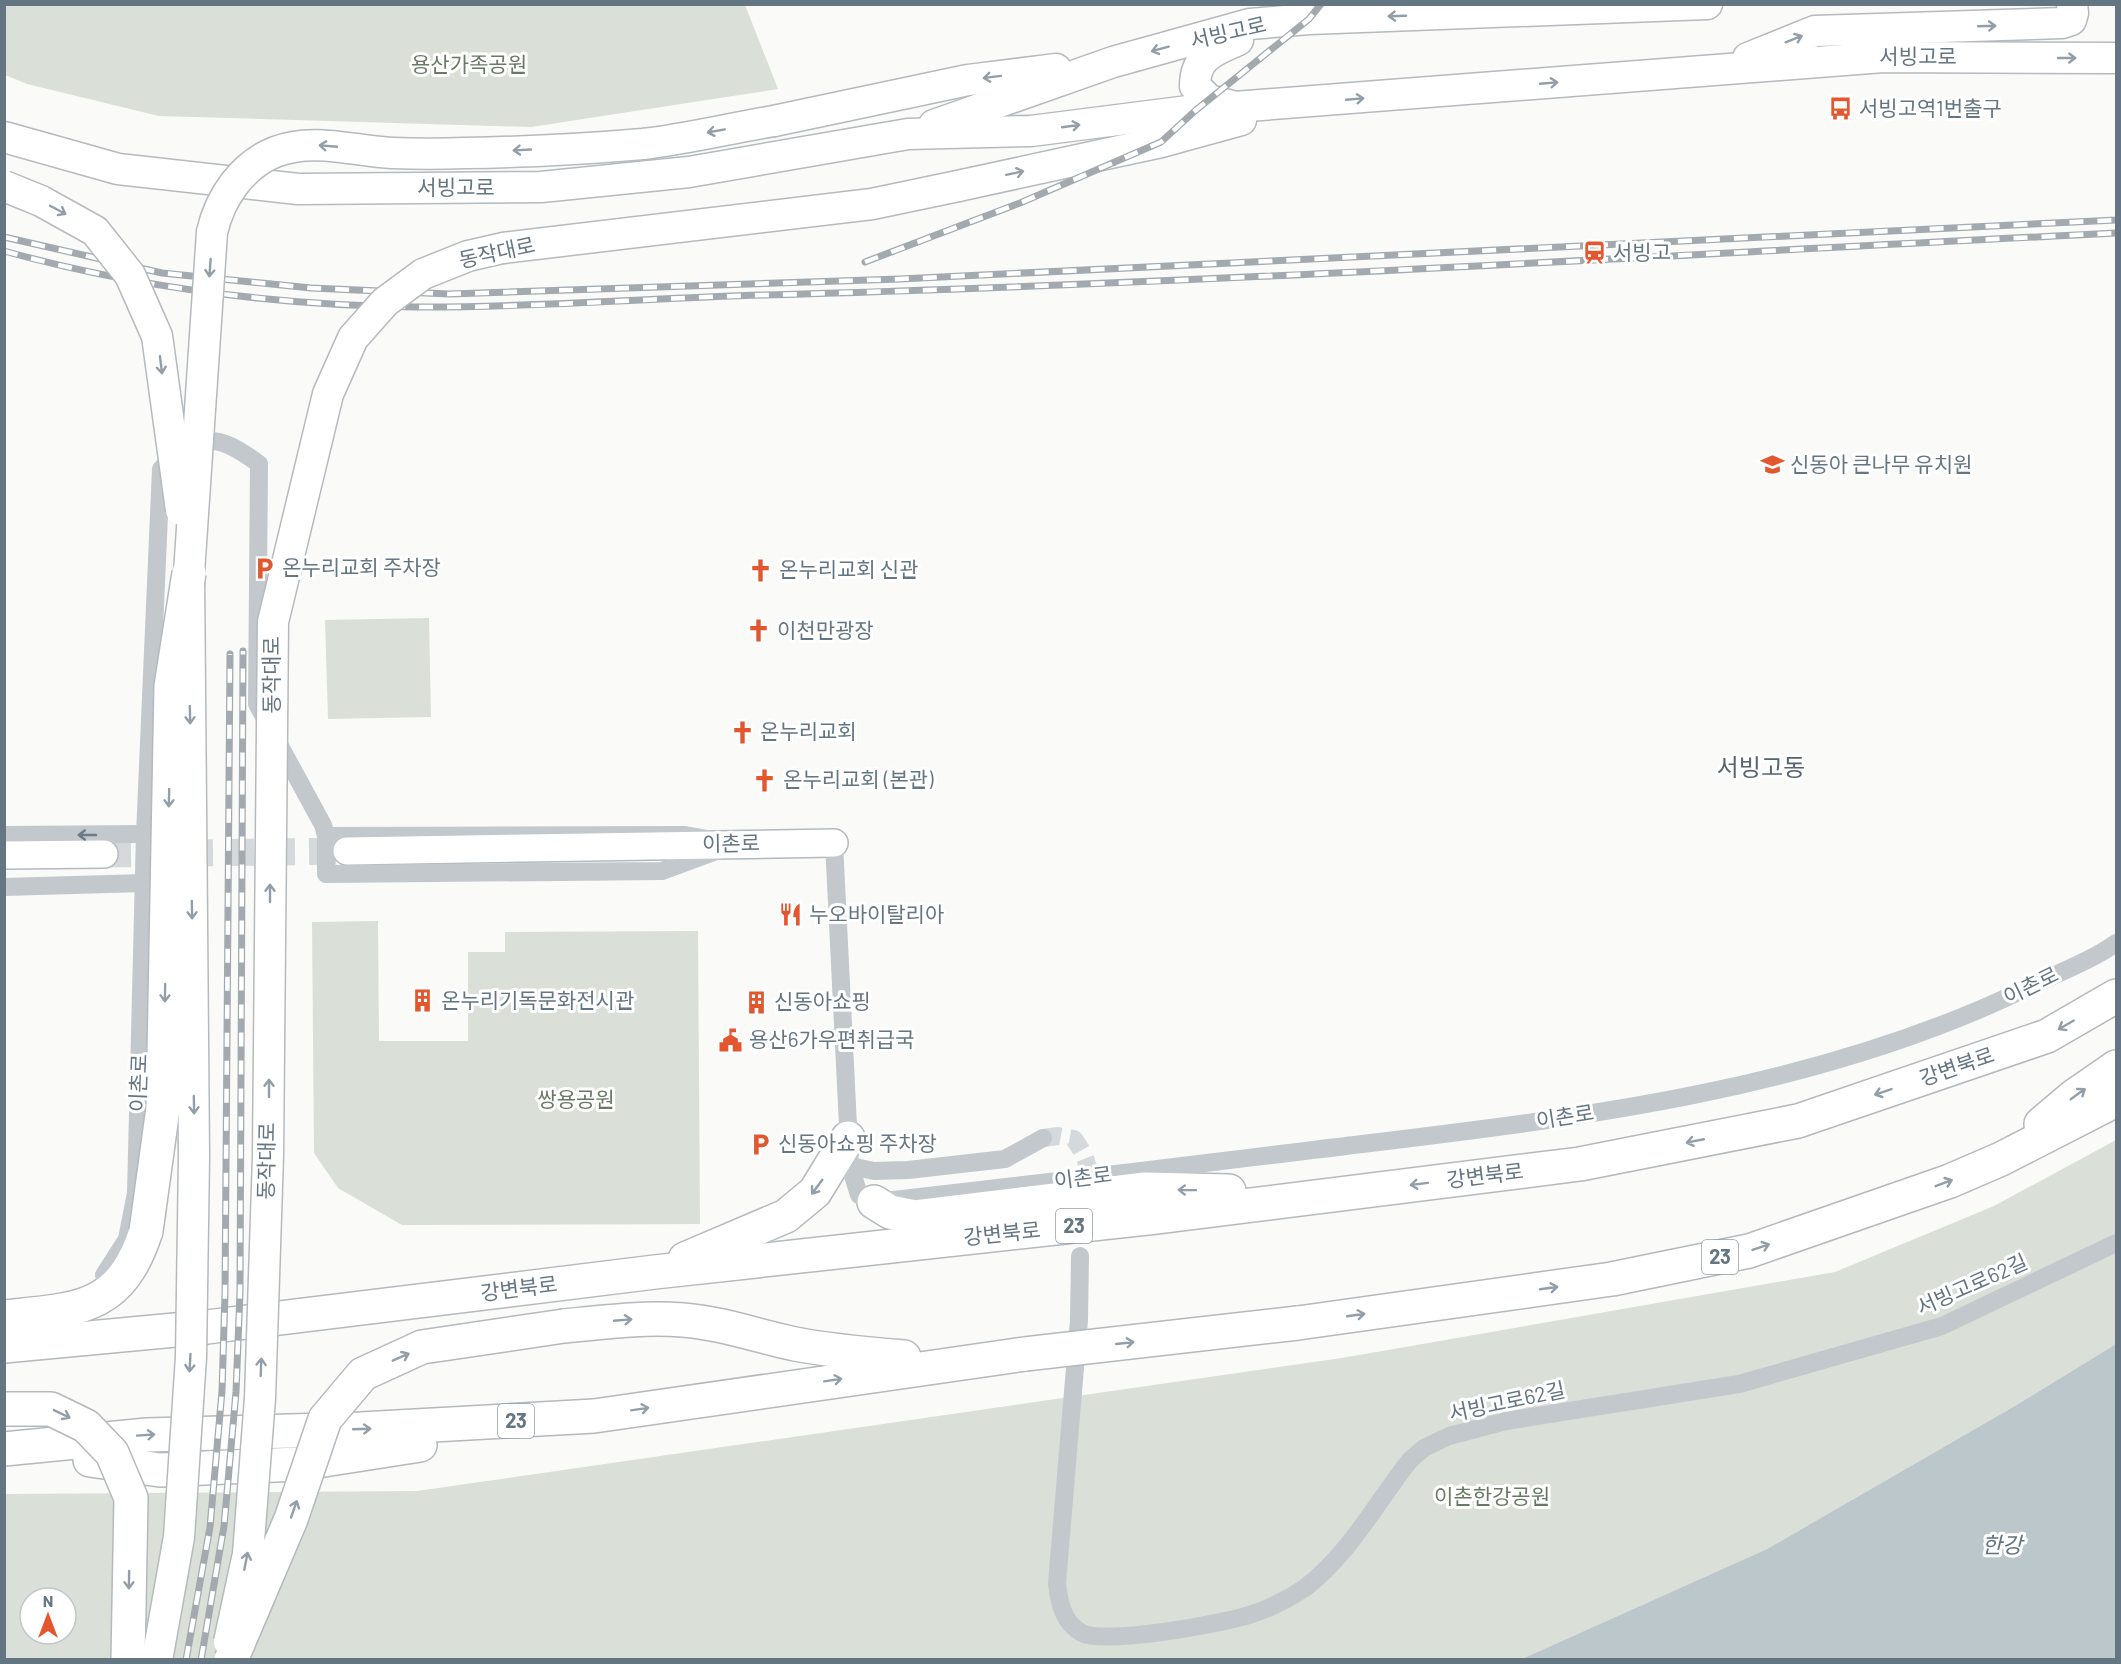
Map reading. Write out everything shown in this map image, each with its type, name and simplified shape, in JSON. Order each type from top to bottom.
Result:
[{"type":"highway","points":[[4,1317],[69,1310],[102,1297],[124,1276],[140,1250],[146,1231],[163,1108],[171,686],[189,573]]},
{"type":"highway","name":"강변북로","points":[[4,1346],[207,1327],[655,1272],[1156,1217],[1580,1164],[1798,1121],[2046,1036],[2116,996]]},
{"type":"highway","points":[[2001,1159],[2074,1096],[2116,1068]]},
{"type":"highway","name":"23","points":[[12,1449],[147,1435],[361,1430],[594,1416],[958,1361],[1298,1323],[1612,1280],[1749,1251],[1867,1211],[2001,1159],[2116,1100]]},
{"type":"highway","points":[[655,1272],[786,1216],[815,1192],[849,1152]]},
{"type":"highway","points":[[874,1202],[890,1212],[915,1217],[1146,1189],[1351,1192]]},
{"type":"highway","points":[[4,1317],[36,1311],[77,1297],[104,1275]]},
{"type":"highway","points":[[231,1659],[291,1519],[325,1419],[363,1374],[422,1347],[564,1326],[635,1319],[684,1320],[742,1329],[793,1343],[840,1351],[958,1361]]},
{"type":"highway","points":[[4,1409],[51,1409],[86,1426],[112,1453],[131,1498],[128,1659]]},
{"type":"main road","name":"서빙고로","points":[[908,134],[1113,62],[1250,24],[1707,4]]},
{"type":"main road","name":"서빙고로","points":[[1720,69],[1815,31],[2062,23],[2070,20],[2073,13],[2072,4]]},
{"type":"main road","points":[[1238,107],[1209,100],[1195,86],[1195,71],[1209,53],[1278,22]]},
{"type":"main road","name":"서빙고로","points":[[4,137],[118,169],[309,189],[541,187],[689,172],[908,134],[1031,131],[1145,115],[1883,57],[2116,58]]},
{"type":"main road","points":[[157,1659],[179,1537],[190,1357],[194,1157],[189,573],[212,232],[221,202],[247,171],[275,152],[313,145],[392,153],[490,152],[645,144],[774,121],[968,80],[1113,62]]},
{"type":"main road","name":"동작대로","points":[[226,1659],[248,1554],[260,1398],[268,1156],[273,622],[326,401],[353,338],[393,295],[423,274],[468,256],[503,248],[873,204],[1161,142],[1297,104]]},
{"type":"main road","points":[[4,186],[41,201],[95,231],[135,284],[153,323],[158,343],[189,573]]},
{"type":"street","name":"이촌로","points":[[104,1275],[127,1239],[136,1193],[145,834],[161,469],[183,449],[210,439],[236,447],[259,464],[257,704],[336,844],[834,843],[849,1152],[859,1195],[874,1202],[1544,1122],[1679,1098],[1797,1071],[1917,1035],[1981,1010],[2116,943]]},
{"type":"street","points":[[4,835],[145,834]]},
{"type":"street","points":[[4,855],[104,854]]},
{"type":"street","points":[[4,887],[144,883]]},
{"type":"street","points":[[849,1152],[874,1171],[908,1170],[1005,1159],[1043,1138]]},
{"type":"street","name":"서빙고로62길","points":[[1080,1256],[1079,1320],[1057,1582],[1063,1613],[1072,1626],[1084,1634],[1103,1637],[1214,1624],[1270,1606],[1306,1586],[1336,1556],[1410,1460],[1424,1448],[1449,1436],[1506,1421],[1739,1384],[1931,1329],[2116,1243]]},
{"type":"green space","name":"용산가족공원","points":[[4,5],[745,5],[778,89],[531,127],[159,116],[27,84],[5,75]]},
{"type":"green space","points":[[429,618],[431,717],[328,719],[325,620]]},
{"type":"green space","name":"쌍용공원","points":[[378,921],[379,1041],[468,1041],[468,952],[505,952],[505,932],[698,931],[700,1224],[402,1225],[338,1188],[314,1153],[312,922]]},
{"type":"green space","name":"이촌한강공원","points":[[2116,1140],[2116,1344],[2013,1407],[1767,1549],[1522,1659],[5,1659],[4,1494],[417,1491],[1342,1358],[1835,1272],[1994,1206]]},
{"type":"water","name":"한강","points":[[2116,1344],[2116,1659],[1522,1659],[1767,1549],[2013,1407]]},
{"type":"tunnel","points":[[104,854],[347,851]]},
{"type":"tunnel","points":[[1043,1138],[1058,1136],[1074,1139],[1087,1164],[1088,1192]]},
{"type":"railway","points":[[865,262],[1020,203],[1161,142],[1196,110],[1309,19],[1321,4]]},
{"type":"railway","points":[[4,237],[162,273],[311,288],[449,294],[900,279],[2116,220]]},
{"type":"railway","points":[[4,251],[105,275],[208,292],[312,303],[459,307],[1272,276],[2116,233]]},
{"type":"railway","points":[[201,1660],[224,1526],[236,1392],[240,1292],[243,651]]},
{"type":"railway","points":[[186,1660],[210,1527],[222,1391],[225,1293],[230,654]]},
{"type":"place","name":"서빙고역1번출구","points":[[1841,109]]},
{"type":"place","name":"서빙고","points":[[1595,253]]},
{"type":"place","name":"신동아 큰나무 유치원","points":[[1772,465]]},
{"type":"place","name":"온누리교회 주차장","points":[[264,568]]},
{"type":"place","name":"온누리교회 신관","points":[[761,570]]},
{"type":"place","name":"이천만광장","points":[[759,631]]},
{"type":"place","name":"온누리교회","points":[[742,732]]},
{"type":"place","name":"온누리교회 (본관)","points":[[765,780]]},
{"type":"place","name":"누오바이탈리아","points":[[791,915]]},
{"type":"place","name":"온누리기독문화전시관","points":[[423,1001]]},
{"type":"place","name":"신동아쇼핑","points":[[756,1002]]},
{"type":"place","name":"용산6가우편취급국","points":[[731,1040]]},
{"type":"place","name":"신동아쇼핑 주차장","points":[[760,1144]]},
{"type":"district","name":"서빙고동","points":[[1761,768]]}]
